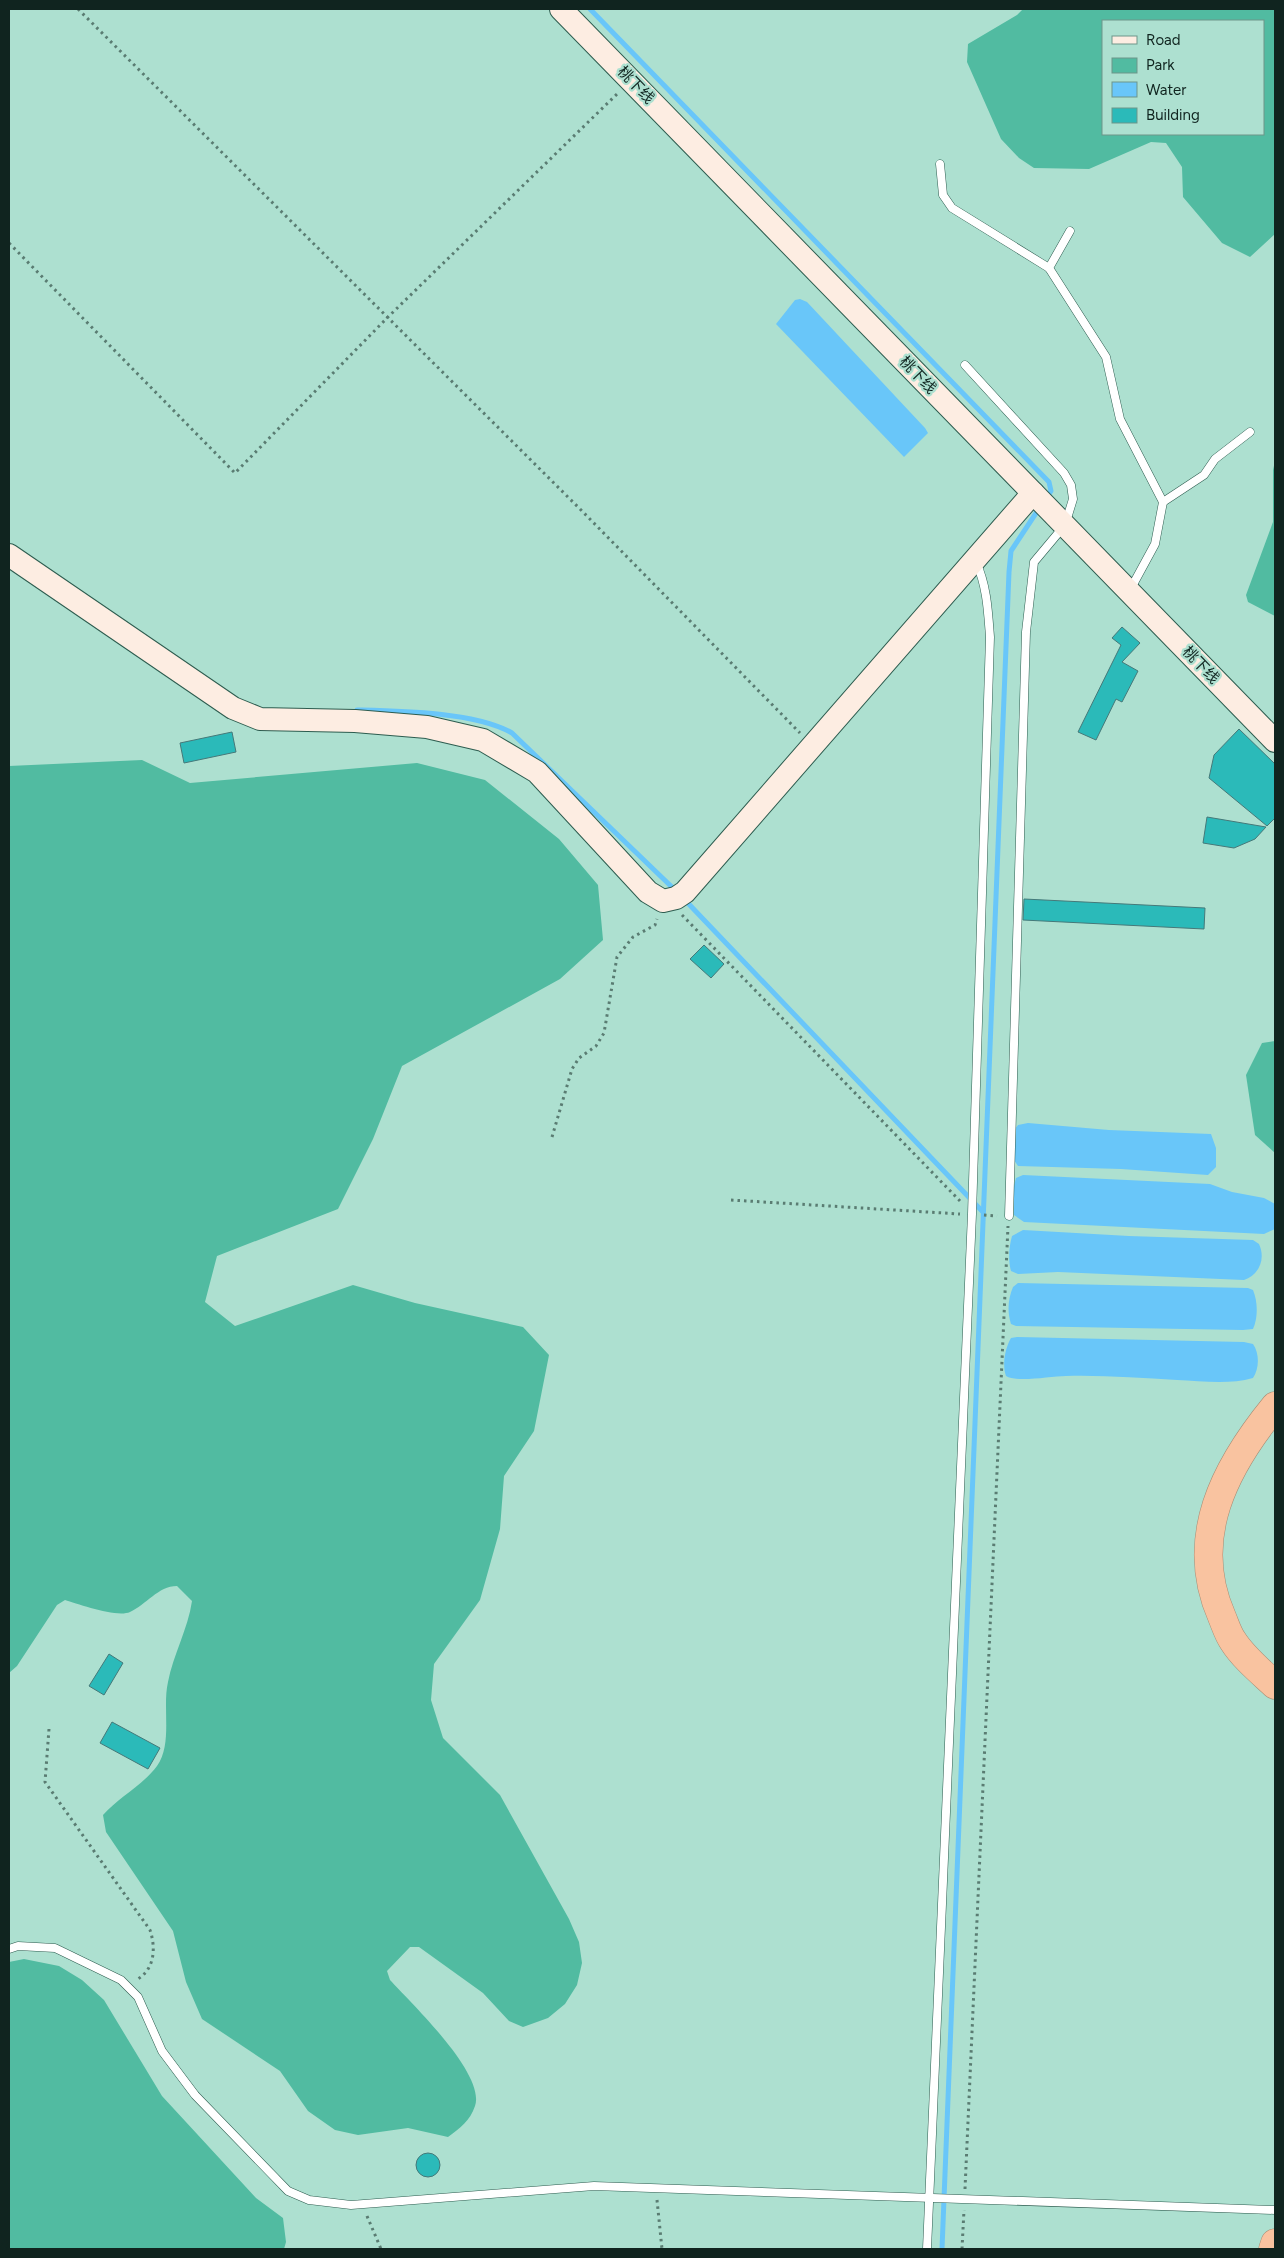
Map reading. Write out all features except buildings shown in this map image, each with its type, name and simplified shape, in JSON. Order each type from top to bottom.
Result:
[{"type":"highway","points":[[1275,1406],[1234,1462],[1214,1512],[1207,1552],[1213,1597],[1233,1641],[1275,1685]]},
{"type":"highway","points":[[1273,2249],[1275,2243]]},
{"type":"street","name":"桃下线","points":[[561,9],[1275,741]]},
{"type":"street","points":[[9,555],[233,708],[260,718],[355,721],[427,728],[483,740],[497,747],[537,772],[648,892],[663,901],[676,898],[685,892],[1033,493]]},
{"type":"lane","points":[[940,164],[943,195],[952,208],[1048,268],[1106,357],[1120,419],[1163,502],[1156,544],[1130,592]]},
{"type":"lane","points":[[1048,268],[1070,231]]},
{"type":"lane","points":[[965,365],[1064,473],[1071,485],[1073,499],[1064,525],[1034,562],[1026,632],[1009,1216]]},
{"type":"lane","points":[[1163,502],[1204,475],[1215,459],[1250,432]]},
{"type":"lane","points":[[927,2249],[972,1214],[990,637],[983,578],[975,560]]},
{"type":"lane","points":[[9,1949],[18,1946],[55,1948],[121,1980],[138,1997],[162,2051],[195,2095],[288,2191],[309,2200],[362,2204],[594,2186],[929,2196],[1275,2210]]},
{"type":"path","points":[[78,9],[388,317],[813,746]]},
{"type":"path","points":[[9,243],[236,473],[388,317],[631,80]]},
{"type":"path","points":[[552,1137],[572,1069],[579,1058],[596,1046],[604,1033],[617,957],[632,936],[655,925],[663,901],[679,911],[972,1214]]},
{"type":"path","points":[[731,1200],[1009,1216],[962,2249]]},
{"type":"path","points":[[49,1729],[45,1782],[150,1930],[155,1944],[153,1960],[140,1978],[127,1986]]},
{"type":"path","points":[[656,2189],[662,2249]]},
{"type":"path","points":[[362,2204],[381,2249]]},
{"type":"green space","points":[[1023,9],[1275,9],[1275,234],[1250,257],[1222,243],[1183,197],[1182,167],[1166,143],[1151,142],[1089,169],[1034,168],[1019,158],[1001,139],[967,62],[968,44],[1017,15]]},
{"type":"green space","points":[[1275,461],[1275,616],[1248,602],[1246,595],[1273,522],[1273,470]]},
{"type":"green space","points":[[142,760],[190,783],[417,763],[485,780],[559,839],[598,885],[603,940],[560,979],[402,1066],[373,1139],[338,1209],[217,1256],[205,1302],[235,1326],[353,1285],[415,1303],[523,1327],[549,1355],[534,1431],[504,1476],[500,1529],[480,1600],[434,1664],[431,1700],[443,1738],[500,1795],[569,1919],[579,1942],[582,1963],[577,1985],[565,2004],[548,2018],[523,2027],[509,2021],[483,1993],[419,1947],[410,1947],[387,1971],[390,1980],[429,2022],[458,2058],[469,2076],[475,2092],[475,2106],[470,2116],[448,2137],[408,2128],[358,2135],[335,2130],[308,2111],[280,2071],[202,2019],[186,1982],[173,1931],[106,1832],[103,1815],[151,1773],[162,1757],[166,1736],[166,1692],[173,1662],[192,1601],[177,1586],[158,1592],[136,1609],[124,1613],[98,1610],[65,1600],[57,1605],[17,1666],[9,1673],[9,766]]},
{"type":"green space","points":[[1275,1041],[1275,1153],[1255,1135],[1246,1075],[1262,1043]]},
{"type":"green space","points":[[24,1959],[59,1966],[82,1980],[104,2000],[162,2096],[256,2198],[283,2218],[286,2242],[284,2249],[9,2249],[9,1962]]},
{"type":"water","points":[[800,299],[807,302],[925,428],[928,433],[904,457],[776,324],[795,300]]},
{"type":"water","points":[[1028,1123],[1109,1130],[1211,1134],[1216,1148],[1216,1167],[1208,1175],[1121,1169],[1018,1166],[1014,1160],[1015,1129],[1018,1125]]},
{"type":"water","points":[[1023,1175],[1210,1184],[1232,1192],[1264,1198],[1275,1204],[1275,1229],[1264,1234],[1024,1222],[1014,1215],[1014,1186],[1016,1178]]},
{"type":"water","points":[[1023,1230],[1253,1240],[1259,1244],[1262,1255],[1260,1266],[1254,1274],[1244,1280],[1058,1272],[1018,1274],[1011,1271],[1009,1263],[1010,1249],[1012,1236]]},
{"type":"water","points":[[1018,1283],[1248,1288],[1253,1290],[1255,1295],[1257,1315],[1253,1329],[1243,1330],[1016,1326],[1011,1324],[1009,1305],[1013,1287]]},
{"type":"water","points":[[1011,1338],[1244,1342],[1253,1344],[1258,1357],[1253,1378],[1225,1382],[1094,1376],[1018,1379],[1006,1376],[1004,1367],[1009,1342]]},
{"type":"waterway","points":[[590,9],[1049,482],[1051,491],[1046,498]]},
{"type":"waterway","points":[[942,2249],[1009,572],[1011,551],[1040,507]]},
{"type":"waterway","points":[[357,710],[415,712],[458,717],[496,726],[512,733],[676,891]]},
{"type":"waterway","points":[[684,899],[982,1211]]}]
